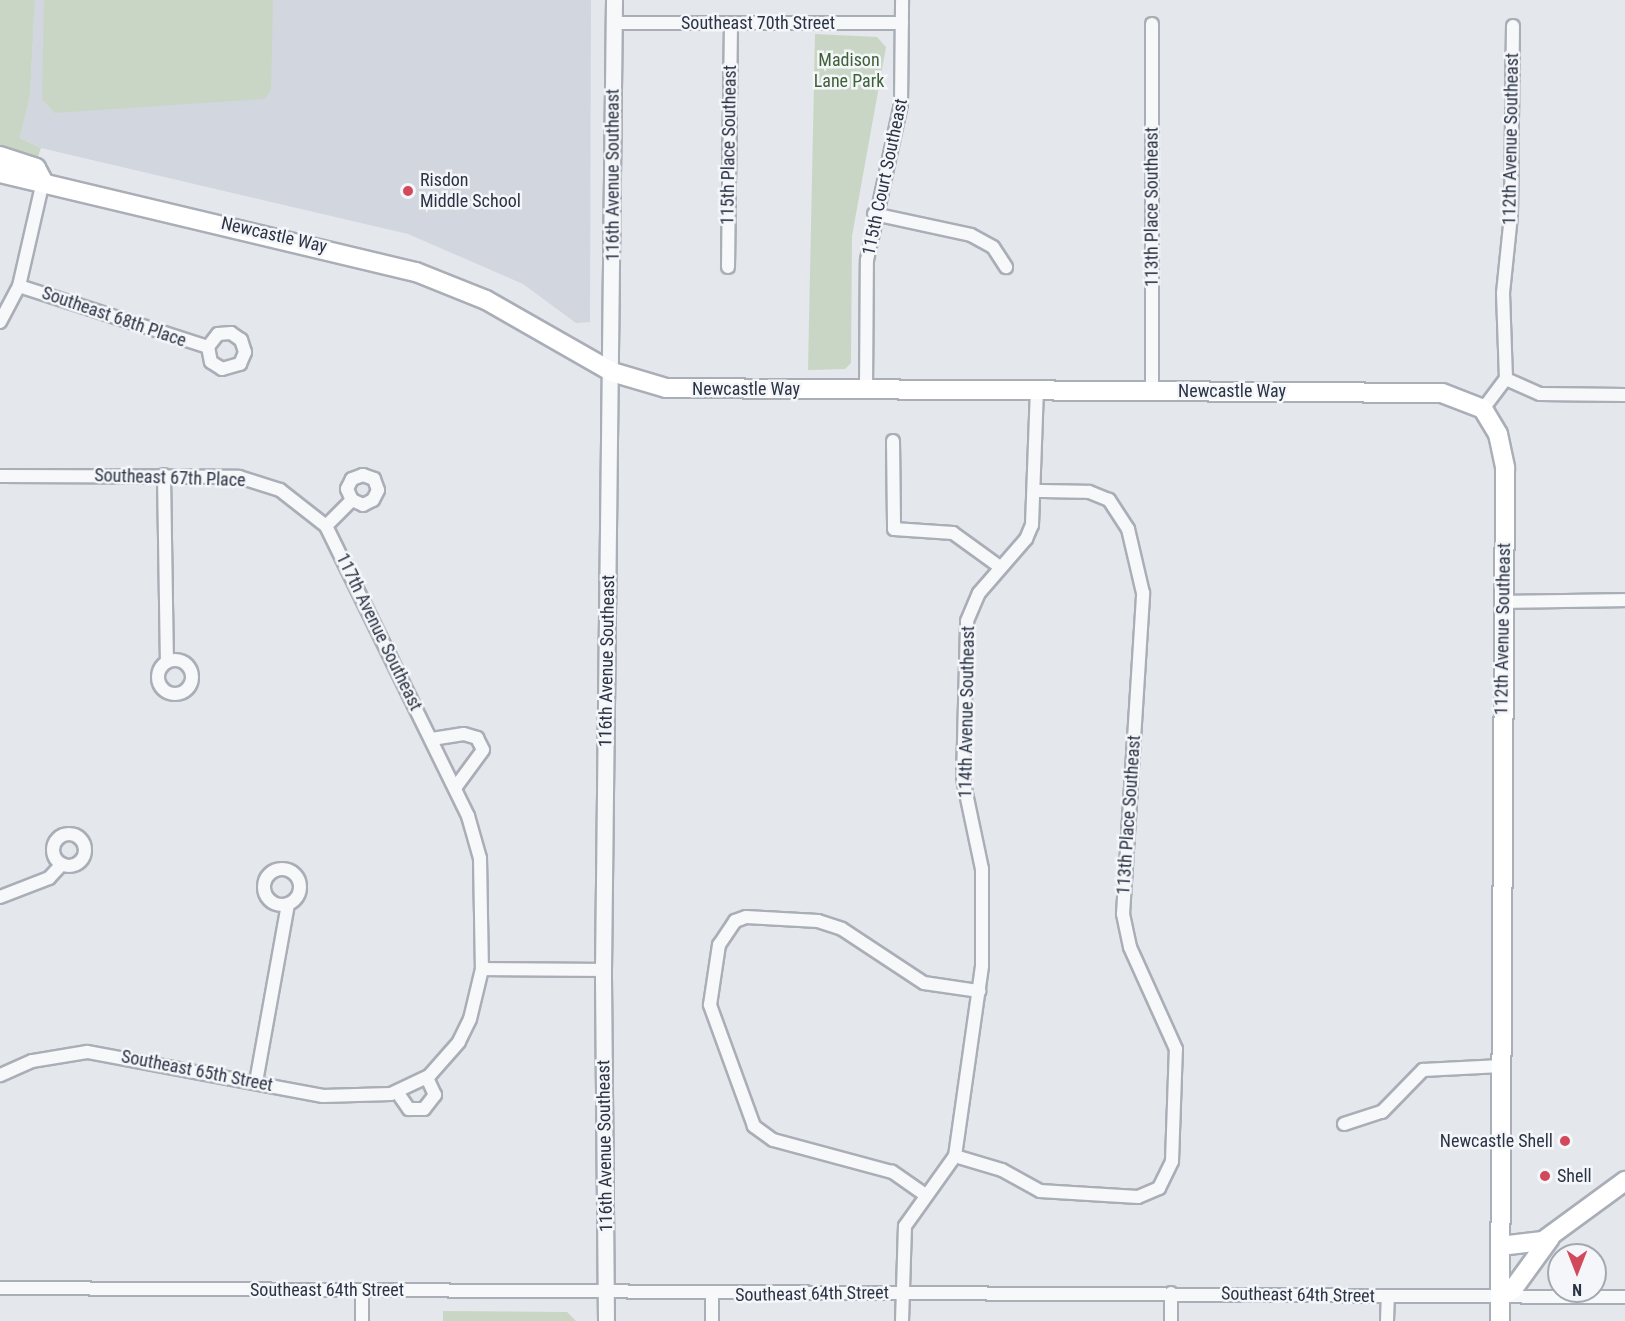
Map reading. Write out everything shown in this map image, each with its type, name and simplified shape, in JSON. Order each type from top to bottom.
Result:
[{"type":"main road","name":"Newcastle Way","points":[[0,156],[36,168],[43,181]]},
{"type":"main road","name":"Newcastle Way","points":[[0,173],[43,181],[416,272],[486,300],[612,372],[666,388],[1442,393],[1483,409]]},
{"type":"main road","name":"112th Avenue Southeast","points":[[1483,409],[1498,434],[1505,468],[1500,1321]]},
{"type":"main road","points":[[1500,1246],[1530,1246],[1554,1232],[1625,1181]]},
{"type":"main road","points":[[1500,1297],[1517,1285],[1554,1232]]},
{"type":"street","name":"116th Avenue Southeast","points":[[606,1321],[603,970],[612,372],[614,0]]},
{"type":"street","name":"115th Court Southeast","points":[[867,389],[867,260],[874,214],[901,104],[902,0]]},
{"type":"street","name":"Southeast 70th Street","points":[[614,23],[902,23]]},
{"type":"street","name":"115th Place Southeast","points":[[728,267],[731,23]]},
{"type":"street","name":"113th Place Southeast","points":[[1152,24],[1152,390]]},
{"type":"street","name":"112th Avenue Southeast","points":[[1506,379],[1503,293],[1510,216],[1513,26]]},
{"type":"street","points":[[0,322],[19,286],[43,181]]},
{"type":"street","points":[[874,214],[971,235],[993,247],[1006,267]]},
{"type":"street","name":"Southeast 68th Place","points":[[19,286],[208,347]]},
{"type":"street","name":"Southeast 68th Place","points":[[231,333],[241,340],[248,351],[240,364],[222,369],[211,362],[208,347],[218,334],[231,333]]},
{"type":"street","points":[[1483,409],[1506,379],[1540,394],[1625,395]]},
{"type":"street","name":"114th Avenue Southeast","points":[[955,1156],[979,991],[984,884],[964,793],[966,643],[972,607],[1000,567],[1026,539],[1035,491],[1037,391]]},
{"type":"street","points":[[893,441],[894,529],[953,533],[1000,567]]},
{"type":"street","points":[[164,475],[166,662]]},
{"type":"street","name":"Southeast 67th Place","points":[[0,476],[164,475],[255,480],[280,490],[326,526]]},
{"type":"street","name":"113th Place Southeast","points":[[955,1156],[1002,1170],[1049,1193],[1150,1194],[1165,1182],[1172,1161],[1177,1064],[1172,1034],[1130,947],[1123,914],[1143,593],[1128,529],[1109,500],[1089,492],[1035,491]]},
{"type":"street","points":[[326,526],[352,500]]},
{"type":"street","name":"117th Avenue Southeast","points":[[326,526],[455,788],[480,858],[482,969],[470,1019],[427,1078],[414,1087]]},
{"type":"street","points":[[1503,602],[1625,600]]},
{"type":"street","points":[[432,739],[464,734],[477,738],[483,750],[455,788]]},
{"type":"street","points":[[0,897],[49,878],[62,864]]},
{"type":"street","points":[[256,1082],[288,904]]},
{"type":"street","points":[[924,1194],[892,1172],[773,1140],[754,1126],[710,1005],[719,945],[728,928],[746,916],[831,923],[924,983],[979,991]]},
{"type":"street","points":[[482,969],[603,970]]},
{"type":"street","name":"Southeast 65th Street","points":[[0,1074],[32,1061],[87,1052],[343,1099],[397,1092],[414,1087]]},
{"type":"street","points":[[1344,1124],[1382,1112],[1423,1070],[1500,1066]]},
{"type":"street","points":[[397,1092],[409,1109],[429,1105],[435,1095],[427,1078]]},
{"type":"street","points":[[902,1321],[905,1226],[924,1194],[955,1156]]},
{"type":"street","name":"Southeast 64th Street","points":[[0,1288],[712,1294],[1171,1293],[1388,1297],[1625,1297]]},
{"type":"street","points":[[362,1290],[362,1321]]},
{"type":"street","points":[[1171,1293],[1171,1321]]},
{"type":"street","points":[[712,1294],[712,1321]]},
{"type":"street","points":[[1387,1321],[1388,1297]]},
{"type":"shaded area","name":"Risdon Middle School","points":[[35,0],[591,0],[590,322],[576,323],[523,284],[408,234],[41,148],[20,138],[30,96]]},
{"type":"green space","points":[[0,0],[35,0],[30,96],[20,138],[41,148],[34,168],[0,161]]},
{"type":"green space","points":[[44,0],[273,0],[271,90],[265,99],[55,113],[42,99]]},
{"type":"green space","name":"Madison Lane Park","points":[[815,34],[877,37],[886,47],[852,236],[851,363],[845,369],[808,370]]},
{"type":"green space","points":[[443,1311],[567,1312],[576,1321],[443,1321]]},
{"type":"place","name":"Risdon Middle School","points":[[408,191]]},
{"type":"place","name":"Newcastle Shell","points":[[1565,1141]]},
{"type":"place","name":"Shell","points":[[1545,1176]]}]
